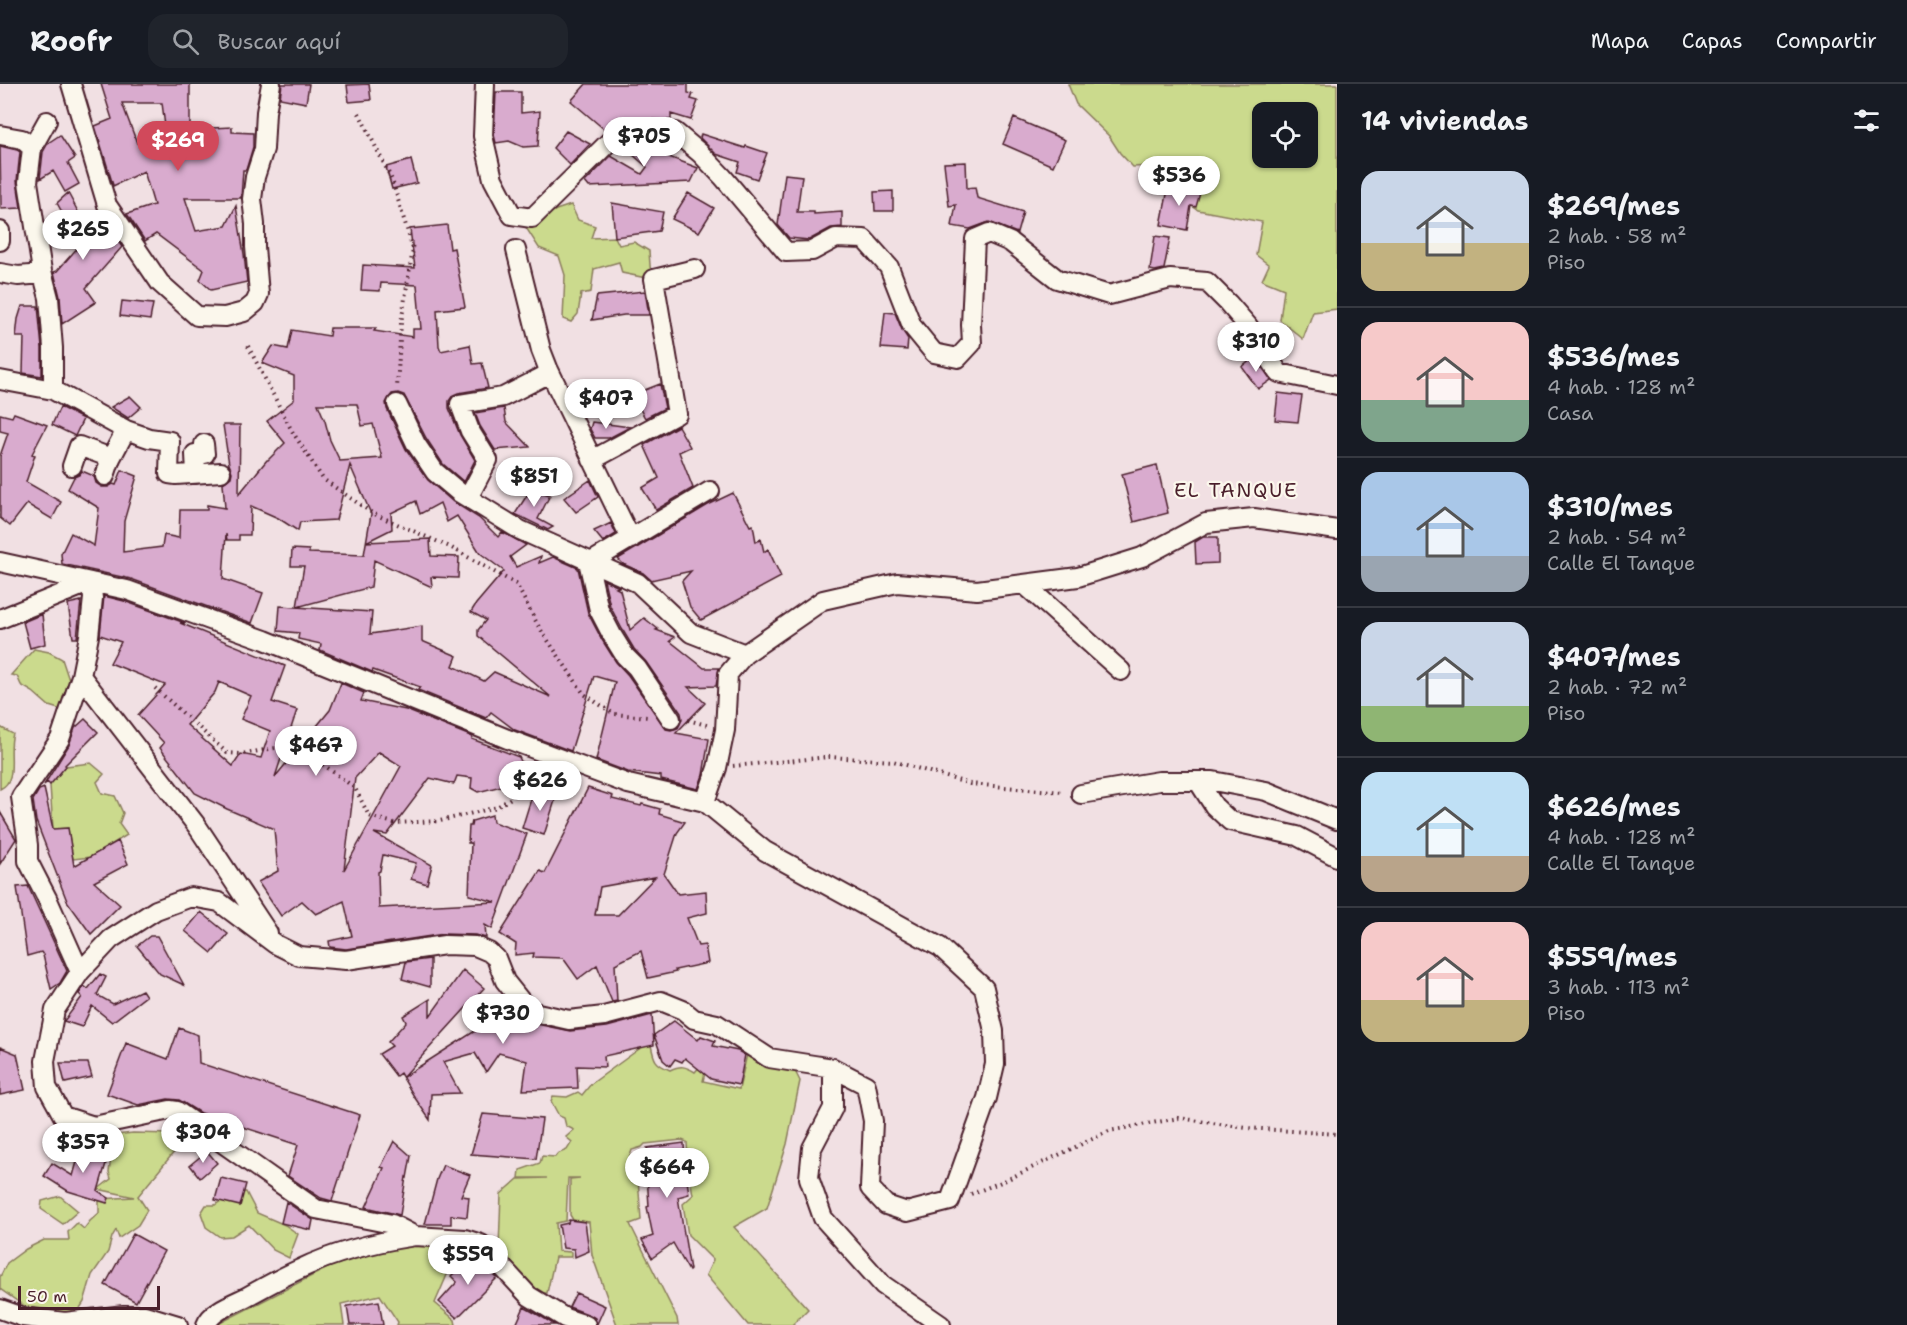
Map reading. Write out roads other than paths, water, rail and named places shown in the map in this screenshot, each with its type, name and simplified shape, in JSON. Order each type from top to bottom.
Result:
[{"type":"street","points":[[71,84],[107,204],[160,283],[197,316],[225,317],[244,312],[255,303],[259,294],[252,199],[255,177],[264,149],[270,84]]},
{"type":"street","points":[[485,84],[483,136],[494,179],[512,215],[532,218],[612,139],[642,130],[675,132],[723,177],[786,252],[812,251],[836,238],[864,239],[889,267],[912,326],[934,353],[958,358],[972,343],[975,239],[989,233],[1010,242],[1056,279],[1109,295],[1170,279],[1207,282],[1248,326],[1279,373],[1337,384]]},
{"type":"street","points":[[47,121],[32,148],[28,169],[28,193],[49,298],[53,348],[53,390]]},
{"type":"street","points":[[0,135],[22,139],[32,148]]},
{"type":"street","points":[[0,231],[0,241]]},
{"type":"street","points":[[468,498],[488,460],[470,431],[460,404],[503,397],[550,373],[541,350],[516,250]]},
{"type":"street","points":[[592,460],[677,414],[654,279],[695,269]]},
{"type":"street","points":[[0,273],[18,276],[43,274]]},
{"type":"street","points":[[547,366],[631,539]]},
{"type":"street","points":[[0,380],[53,390],[126,430],[149,438],[170,441],[169,474],[221,472]]},
{"type":"street","points":[[397,404],[416,444],[435,472],[468,498],[520,530],[638,584],[692,633],[745,654]]},
{"type":"street","points":[[105,476],[111,458],[126,430]]},
{"type":"street","points":[[196,474],[195,454],[205,454],[204,444]]},
{"type":"street","points":[[72,466],[79,446],[111,458]]},
{"type":"street","points":[[589,562],[710,491]]},
{"type":"street","points":[[705,802],[717,768],[725,730],[728,674],[745,654],[823,600],[897,584],[977,590],[1078,577],[1142,557],[1206,523],[1254,518],[1337,530]]},
{"type":"street","points":[[0,562],[127,590],[265,640],[567,762],[628,784],[705,802],[765,851],[940,948],[984,988],[994,1031],[995,1064],[987,1098],[950,1201],[907,1212],[886,1206],[870,1188],[873,1121],[866,1084],[833,1068],[769,1058],[717,1024],[694,1019],[683,1010],[661,1001],[604,1016],[569,1020],[529,1011],[505,981],[496,958],[475,946],[445,945],[346,960],[299,956],[275,944],[219,902],[191,897],[156,910],[111,939],[81,972],[56,1010],[45,1061],[47,1087],[63,1116],[94,1126],[170,1110],[177,1111],[316,1209],[392,1224],[415,1236]]},
{"type":"street","points":[[589,562],[599,610],[612,635],[671,719]]},
{"type":"street","points":[[0,619],[91,582]]},
{"type":"street","points":[[81,972],[28,861],[21,797],[60,739],[81,676],[90,627],[93,598],[91,582]]},
{"type":"street","points":[[1024,584],[1121,671]]},
{"type":"street","points":[[81,676],[197,826],[275,944]]},
{"type":"street","points":[[1081,794],[1159,781],[1214,781],[1266,791],[1337,820]]},
{"type":"street","points":[[1197,781],[1214,806],[1230,820],[1297,836],[1337,857]]},
{"type":"street","points":[[833,1068],[833,1108],[812,1148],[809,1178],[823,1218],[883,1285],[941,1325]]},
{"type":"street","points":[[206,1325],[208,1320],[225,1308],[301,1268],[334,1255],[391,1239],[415,1236],[465,1239],[481,1244],[530,1296],[565,1318],[586,1325]]},
{"type":"street","points":[[0,1309],[23,1317],[65,1322],[124,1315],[145,1315],[178,1325]]},
{"type":"district","name":"EL TANQUE","points":[[1236,490]]}]
